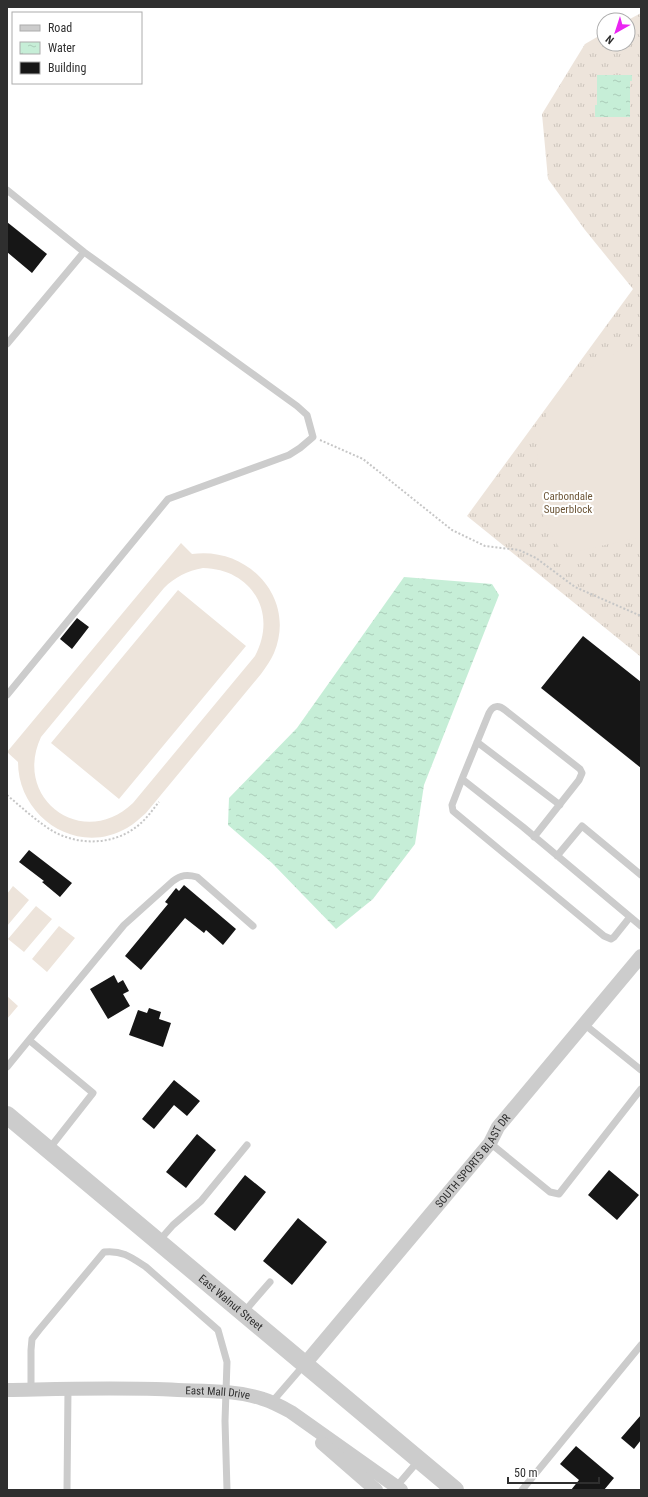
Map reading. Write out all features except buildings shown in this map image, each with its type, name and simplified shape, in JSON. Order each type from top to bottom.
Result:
[{"type":"street","name":"SOUTH SPORTS BLAST DR","points":[[304,1365],[490,1143],[498,1128],[641,956]]},
{"type":"street","name":"East Walnut Street","points":[[7,1115],[455,1490]]},
{"type":"street","name":"East Mall Drive","points":[[7,1390],[120,1388],[226,1392],[262,1398],[275,1403],[323,1434],[392,1487]]},
{"type":"street","points":[[275,1403],[376,1490]]},
{"type":"lane","points":[[7,190],[84,252],[297,406],[307,415],[313,437],[300,448],[288,455],[168,499],[7,695]]},
{"type":"lane","points":[[7,344],[84,252]]},
{"type":"lane","points":[[534,837],[582,776],[580,770],[500,706],[495,706],[491,708],[462,779],[452,805],[453,811],[604,936],[611,939],[614,937],[630,917]]},
{"type":"lane","points":[[477,742],[560,805]]},
{"type":"lane","points":[[462,779],[641,926]]},
{"type":"lane","points":[[557,856],[582,826],[641,875]]},
{"type":"lane","points":[[7,1067],[124,926],[181,875],[197,877],[254,926]]},
{"type":"lane","points":[[584,1024],[641,1070]]},
{"type":"lane","points":[[29,1040],[93,1094],[49,1150]]},
{"type":"lane","points":[[490,1143],[550,1192],[559,1194],[641,1089]]},
{"type":"lane","points":[[158,1242],[173,1225],[200,1201],[247,1145]]},
{"type":"lane","points":[[31,1389],[32,1339],[104,1252],[114,1251],[134,1258],[218,1330],[227,1362],[225,1421],[227,1490]]},
{"type":"lane","points":[[243,1313],[270,1282]]},
{"type":"lane","points":[[522,1490],[641,1346]]},
{"type":"lane","points":[[275,1403],[304,1365]]},
{"type":"lane","points":[[67,1490],[68,1389]]},
{"type":"lane","points":[[392,1487],[419,1460]]},
{"type":"path","points":[[313,437],[363,459],[452,530],[485,546],[519,550],[536,558],[575,587],[641,616]]},
{"type":"path","points":[[7,795],[45,827],[54,832],[64,837],[100,842],[115,838],[128,832],[141,823],[159,802]]},
{"type":"green space","name":"Carbondale Superblock","points":[[641,13],[641,657],[467,516],[633,289],[585,230],[548,179],[542,114],[585,44],[596,38],[596,52],[636,52],[636,16]]},
{"type":"green space","points":[[641,344],[641,537],[564,554],[547,527],[539,496],[537,467],[538,452],[544,423],[555,399],[575,380],[606,358]]},
{"type":"green space","points":[[181,543],[192,554],[213,554],[232,558],[249,567],[263,580],[273,595],[279,613],[279,633],[274,653],[268,664],[146,813],[127,828],[108,836],[89,838],[71,834],[54,826],[39,815],[28,800],[21,782],[18,762],[7,752]],"holes":[[[203,568],[220,570],[235,576],[247,585],[256,596],[262,610],[263,624],[261,640],[255,656],[133,803],[114,816],[93,822],[74,820],[57,811],[44,798],[36,780],[35,760],[41,737],[168,584],[182,575],[197,569]]]},
{"type":"green space","points":[[178,590],[246,646],[119,799],[51,743]]},
{"type":"green space","points":[[13,886],[29,900],[7,926],[7,894]]},
{"type":"green space","points":[[36,906],[52,919],[24,952],[8,939]]},
{"type":"green space","points":[[59,926],[75,938],[47,972],[32,959]]},
{"type":"green space","points":[[7,996],[18,1006],[7,1019]]},
{"type":"water","points":[[597,75],[632,75],[632,81],[630,81],[630,117],[595,117],[595,105],[597,105]]},
{"type":"water","points":[[404,577],[492,584],[499,595],[424,785],[415,844],[373,899],[336,929],[272,863],[228,825],[229,798],[297,728]]}]
